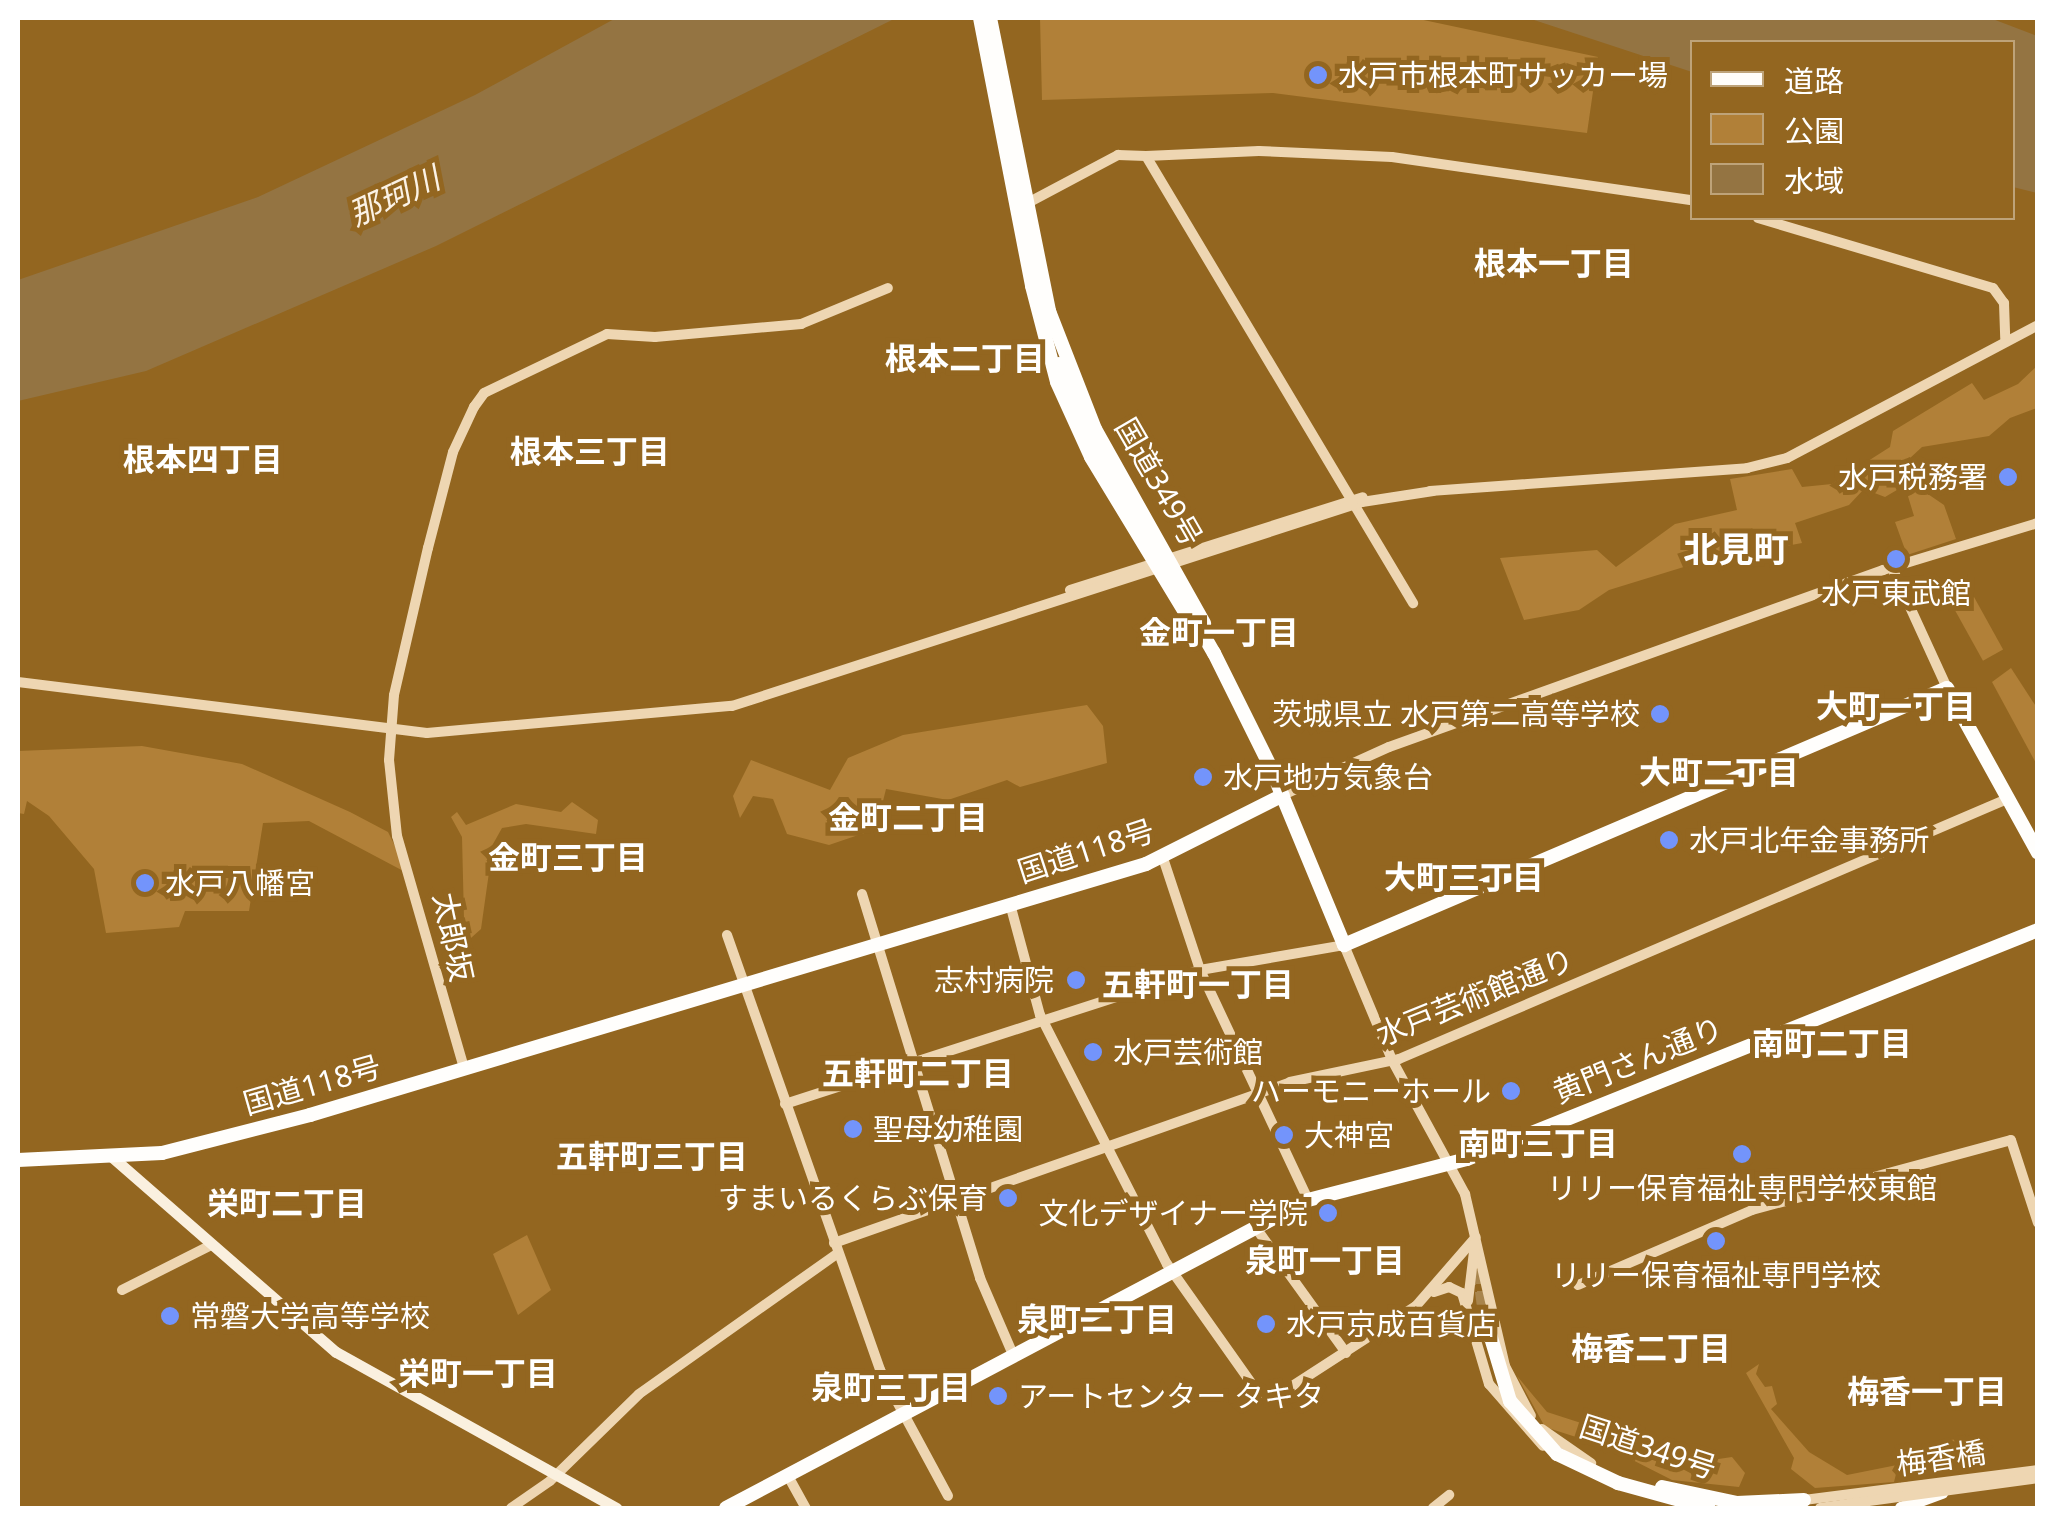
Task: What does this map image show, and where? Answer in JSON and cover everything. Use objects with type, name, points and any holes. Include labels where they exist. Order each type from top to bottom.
[{"type":"highway","name":"国道349号","points":[[980,18],[1011,152]]},
{"type":"highway","name":"国道349号","points":[[990,18],[1021,206],[1044,313],[1076,427],[1153,566],[1228,676]]},
{"type":"highway","name":"国道349号","points":[[1044,313],[1059,364],[1096,448],[1214,652],[1283,795]]},
{"type":"highway","name":"国道349号","points":[[1044,313],[1095,428],[1172,560],[1262,745]]},
{"type":"highway","points":[[1283,795],[1344,944],[1947,688],[2038,853]]},
{"type":"highway","name":"国道118号","points":[[18,1160],[185,1149],[1163,858],[1283,795]]},
{"type":"highway","name":"黄門さん通り","points":[[726,1508],[1016,1360],[1308,1200],[1448,1166],[2038,930]]},
{"type":"highway","name":"国道349号","points":[[1486,1320],[1497,1374],[1537,1434],[1572,1464],[1709,1508]]},
{"type":"highway","name":"国道349号","points":[[1537,1434],[1591,1463],[1720,1500],[1802,1505]]},
{"type":"main road","points":[[111,1156],[336,1352],[616,1508]]},
{"type":"main road","points":[[1901,1508],[2038,1474]]},
{"type":"street","points":[[1021,206],[1106,160],[1259,151],[1392,157],[1690,200]]},
{"type":"street","points":[[1146,156],[1413,603]]},
{"type":"street","points":[[1765,220],[1993,288],[2004,303],[2005,338]]},
{"type":"street","name":"太郎坂","points":[[464,1068],[395,816],[391,730],[445,479],[484,393],[607,334],[656,337],[801,324],[888,288]]},
{"type":"street","points":[[18,682],[391,730],[501,730],[732,706],[981,628],[1153,566],[1350,502],[1432,491],[1746,468],[1788,458],[2005,338],[2038,325]]},
{"type":"street","points":[[1283,795],[1348,762],[1892,570],[2038,523]]},
{"type":"street","points":[[1892,570],[1947,688]]},
{"type":"street","name":"水戸芸術館通り","points":[[511,1508],[556,1475],[639,1394],[836,1248],[956,1200],[1256,1093],[1392,1060],[2007,799]]},
{"type":"street","points":[[1163,858],[1200,970],[1308,1200]]},
{"type":"street","points":[[862,894],[874,944],[991,1310],[1016,1360]]},
{"type":"street","points":[[1010,904],[1043,1021],[1176,1274],[1261,1397],[1280,1394],[1429,1295],[1476,1237]]},
{"type":"street","points":[[727,935],[836,1248],[904,1418],[948,1496]]},
{"type":"street","points":[[785,1104],[1200,970],[1344,944],[1392,1060],[1465,1194],[1518,1396],[1542,1430],[1591,1463]]},
{"type":"street","points":[[1578,1285],[1752,1210],[2011,1140],[2038,1222]]},
{"type":"street","points":[[1256,1228],[1346,1353]]},
{"type":"street","points":[[1476,1237],[1467,1306],[1480,1364],[1496,1396],[1522,1428],[1572,1464]]},
{"type":"street","points":[[122,1290],[211,1245]]},
{"type":"street","points":[[1429,1295],[1454,1288],[1467,1306]]},
{"type":"street","name":"梅香橋","points":[[1853,1499],[2038,1474]]},
{"type":"street","points":[[788,1476],[806,1508]]},
{"type":"street","points":[[1432,1508],[1449,1495]]},
{"type":"street","points":[[1802,1505],[1853,1499]]},
{"type":"street","points":[[1820,1508],[1853,1499]]},
{"type":"green space","name":"水戸市根本町サッカー場","points":[[1040,18],[1414,18],[1598,57],[1587,133],[1273,93],[1042,100]]},
{"type":"green space","points":[[2037,366],[2037,408],[2010,418],[1989,436],[1922,447],[1909,459],[1902,487],[1885,497],[1864,489],[1849,505],[1795,523],[1802,543],[1700,562],[1609,590],[1579,610],[1524,620],[1500,558],[1597,550],[1616,567],[1675,524],[1737,510],[1730,479],[1792,469],[1802,487],[1832,484],[1890,447],[1893,431],[1972,383],[1984,400],[2018,384]]},
{"type":"green space","points":[[1919,488],[1944,505],[1956,539],[1907,555],[1895,522],[1914,516],[1907,493]]},
{"type":"green space","points":[[1974,597],[2003,649],[1983,661],[1954,608]]},
{"type":"green space","points":[[2011,668],[2037,708],[2037,765],[1992,682]]},
{"type":"green space","points":[[1087,705],[1103,726],[1107,763],[1020,787],[1007,780],[948,800],[886,789],[876,829],[829,845],[787,834],[773,799],[753,796],[740,818],[733,796],[751,760],[830,790],[848,758],[903,735]]},
{"type":"green space","points":[[142,746],[242,764],[350,812],[388,832],[409,874],[309,821],[263,823],[249,911],[185,911],[179,927],[106,933],[94,869],[49,816],[27,801],[24,814],[18,813],[18,751]]},
{"type":"green space","points":[[572,802],[598,820],[596,834],[526,824],[502,828],[493,844],[481,929],[453,954],[454,926],[464,919],[462,837],[451,817],[457,812],[466,825],[516,804],[561,812]]},
{"type":"green space","points":[[527,1235],[551,1290],[518,1315],[493,1254]]},
{"type":"green space","points":[[1759,1364],[1756,1374],[1765,1387],[1772,1386],[1777,1404],[1771,1409],[1809,1452],[1847,1475],[1897,1465],[1906,1450],[1911,1456],[1947,1440],[1968,1439],[1971,1468],[1935,1474],[1931,1455],[1897,1470],[1894,1482],[1815,1488],[1791,1469],[1794,1458],[1746,1373]]},
{"type":"green space","points":[[1517,1376],[1547,1412],[1612,1433],[1665,1467],[1694,1452],[1705,1461],[1732,1457],[1745,1473],[1739,1487],[1672,1480],[1607,1447],[1545,1427]]},
{"type":"water","name":"那珂川","points":[[616,18],[896,18],[436,246],[146,371],[18,401],[18,280],[258,197],[475,95]]},
{"type":"water","points":[[1528,18],[1990,18],[2037,36],[2037,193],[2015,188],[2015,40],[1690,40],[1690,71]]},
{"type":"tunnel","points":[[1479,1270],[1486,1321]]},
{"type":"place","name":"水戸市根本町サッカー場","points":[[1318,75]]},
{"type":"place","name":"水戸税務署","points":[[2008,477]]},
{"type":"place","name":"水戸東武館","points":[[1896,559]]},
{"type":"place","name":"茨城県立 水戸第二高等学校","points":[[1660,714]]},
{"type":"place","name":"水戸地方気象台","points":[[1203,777]]},
{"type":"place","name":"水戸北年金事務所","points":[[1669,840]]},
{"type":"place","name":"水戸八幡宮","points":[[145,883]]},
{"type":"place","name":"志村病院","points":[[1076,980]]},
{"type":"place","name":"水戸芸術館","points":[[1093,1052]]},
{"type":"place","name":"ハーモニーホール","points":[[1511,1091]]},
{"type":"place","name":"聖母幼稚園","points":[[853,1129]]},
{"type":"place","name":"大神宮","points":[[1284,1135]]},
{"type":"place","name":"リリー保育福祉専門学校東館","points":[[1742,1154]]},
{"type":"place","name":"すまいるくらぶ保育","points":[[1008,1198]]},
{"type":"place","name":"文化デザイナー学院","points":[[1328,1213]]},
{"type":"place","name":"リリー保育福祉専門学校","points":[[1716,1241]]},
{"type":"place","name":"常磐大学高等学校","points":[[170,1316]]},
{"type":"place","name":"水戸京成百貨店","points":[[1266,1324]]},
{"type":"place","name":"アートセンター タキタ","points":[[998,1396]]},
{"type":"district","name":"根本一丁目","points":[[1554,263]]},
{"type":"district","name":"根本二丁目","points":[[965,358]]},
{"type":"district","name":"根本三丁目","points":[[590,451]]},
{"type":"district","name":"根本四丁目","points":[[203,459]]},
{"type":"district","name":"北見町","points":[[1736,549]]},
{"type":"district","name":"金町一丁目","points":[[1219,632]]},
{"type":"district","name":"大町一丁目","points":[[1896,706]]},
{"type":"district","name":"大町二丁目","points":[[1719,772]]},
{"type":"district","name":"金町二丁目","points":[[908,817]]},
{"type":"district","name":"金町三丁目","points":[[568,857]]},
{"type":"district","name":"大町三丁目","points":[[1464,877]]},
{"type":"district","name":"五軒町一丁目","points":[[1198,984]]},
{"type":"district","name":"南町二丁目","points":[[1832,1043]]},
{"type":"district","name":"五軒町二丁目","points":[[918,1073]]},
{"type":"district","name":"南町三丁目","points":[[1538,1143]]},
{"type":"district","name":"五軒町三丁目","points":[[652,1156]]},
{"type":"district","name":"栄町二丁目","points":[[287,1203]]},
{"type":"district","name":"泉町一丁目","points":[[1325,1260]]},
{"type":"district","name":"泉町二丁目","points":[[1097,1319]]},
{"type":"district","name":"梅香二丁目","points":[[1651,1348]]},
{"type":"district","name":"栄町一丁目","points":[[478,1373]]},
{"type":"district","name":"泉町三丁目","points":[[891,1387]]},
{"type":"district","name":"梅香一丁目","points":[[1927,1391]]}]
